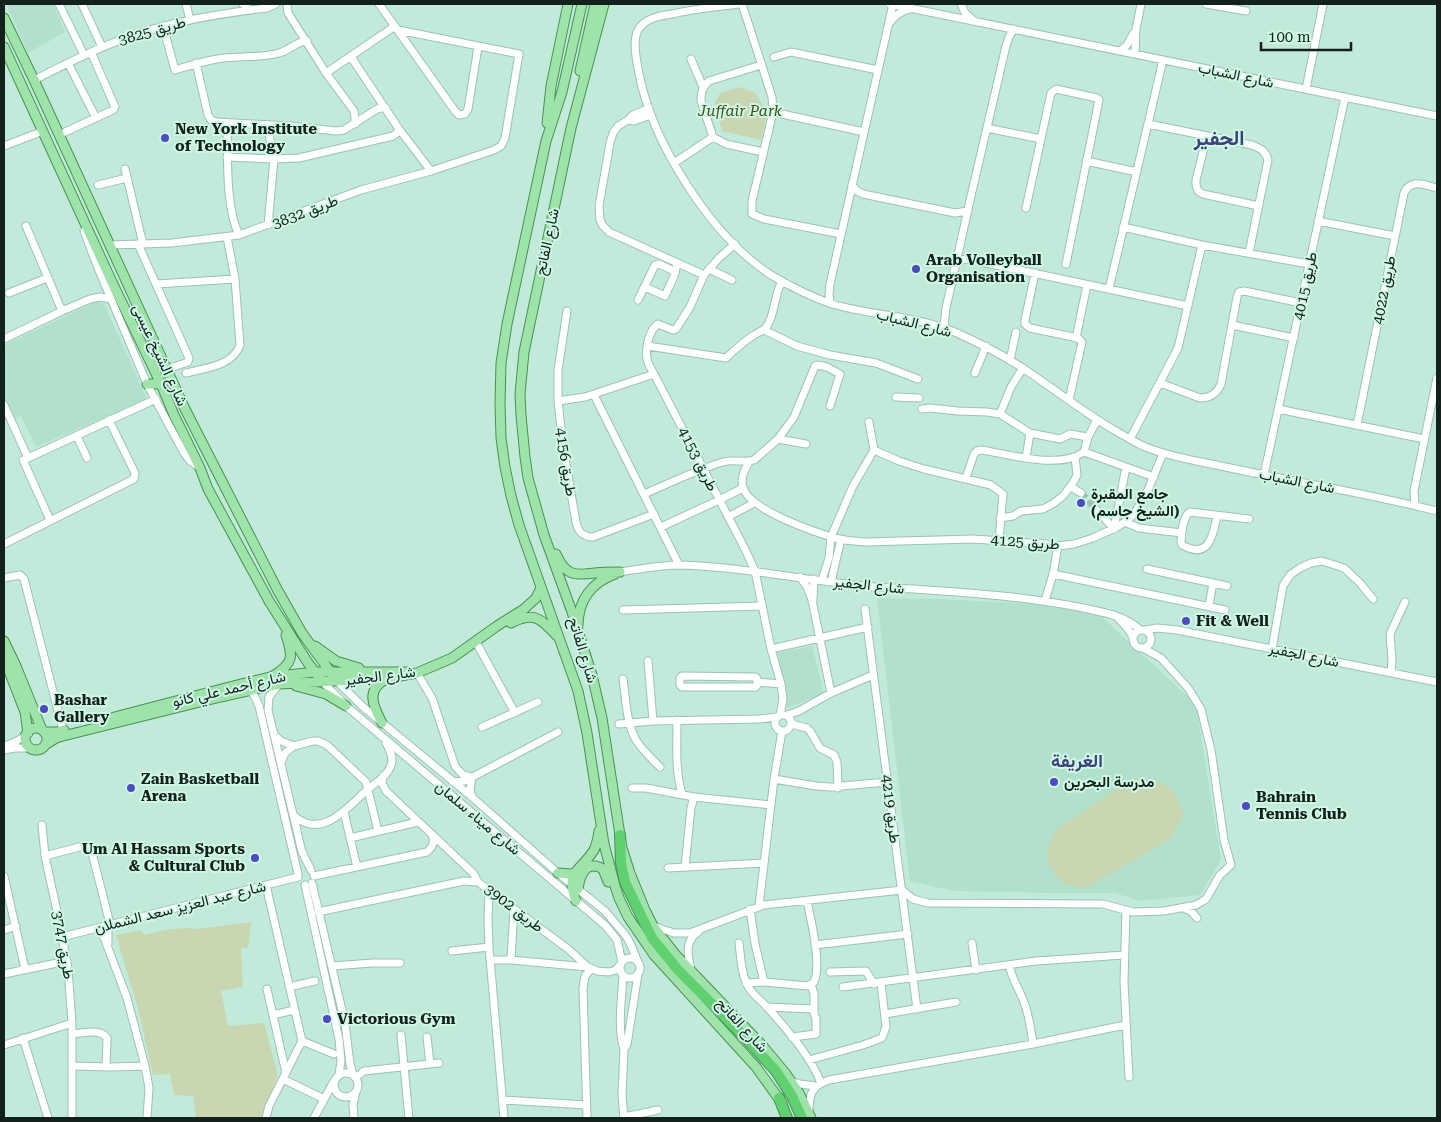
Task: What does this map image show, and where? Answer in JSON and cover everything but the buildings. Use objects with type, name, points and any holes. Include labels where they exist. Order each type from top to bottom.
[{"type":"highway","points":[[620,835],[620,854],[625,882],[652,938],[678,970],[768,1061],[807,1116]]},
{"type":"highway","points":[[778,1098],[787,1118]]},
{"type":"main road","name":"شارع الفاتح","points":[[546,141],[551,86],[568,4]]},
{"type":"main road","name":"شارع الفاتح","points":[[582,4],[562,92],[546,141],[507,324],[501,363],[500,403],[502,445],[508,482],[517,518],[584,713],[606,855],[619,898],[628,917],[654,955],[747,1057],[767,1081],[791,1118]]},
{"type":"main road","name":"شارع الفاتح","points":[[571,128],[580,72],[596,4]]},
{"type":"main road","name":"شارع الفاتح","points":[[604,4],[571,128],[527,332],[522,373],[520,415],[524,457],[544,535],[592,675],[602,718],[620,835],[630,873],[653,926],[675,954],[755,1038],[792,1082],[807,1116]]},
{"type":"main road","name":"شارع الشيخ عيسى","points":[[4,18],[185,409],[268,572],[302,633],[337,682]]},
{"type":"main road","name":"شارع الشيخ عيسى","points":[[4,47],[200,468],[208,490],[282,622],[322,682]]},
{"type":"main road","points":[[147,384],[161,384]]},
{"type":"main road","points":[[544,535],[550,542],[562,566],[572,573],[583,575],[620,572]]},
{"type":"main road","points":[[578,633],[579,614],[585,596],[599,581],[620,572]]},
{"type":"main road","name":"شارع الجفير","points":[[337,682],[389,678],[417,673],[452,658],[528,606],[536,598],[541,588]]},
{"type":"main road","name":"شارع الجفير","points":[[476,642],[524,616],[542,621],[560,640]]},
{"type":"main road","points":[[270,677],[283,670],[289,662],[289,645],[282,622]]},
{"type":"main road","points":[[302,633],[322,652],[336,661],[374,671]]},
{"type":"main road","points":[[4,641],[47,740],[40,749],[31,748],[26,743],[25,712],[4,658]]},
{"type":"main road","name":"شارع أحمد علي كانو","points":[[45,745],[56,738],[270,677],[315,672],[401,671],[417,673]]},
{"type":"main road","points":[[382,723],[374,708],[372,697],[376,687],[389,678]]},
{"type":"main road","name":"شارع أحمد علي كانو","points":[[43,731],[51,733],[207,696],[283,684],[337,682]]},
{"type":"main road","points":[[283,684],[326,694],[346,706]]},
{"type":"main road","points":[[27,734],[33,729],[43,731]]},
{"type":"main road","points":[[576,901],[572,892],[576,872],[594,850],[598,840],[600,823]]},
{"type":"main road","points":[[574,887],[580,876],[589,867],[594,866],[603,869],[612,892],[619,898]]},
{"type":"main road","points":[[558,873],[570,874],[576,872]]},
{"type":"street","points":[[59,4],[84,55]]},
{"type":"street","points":[[82,4],[102,47]]},
{"type":"street","points":[[186,4],[190,20]]},
{"type":"street","points":[[243,4],[250,10]]},
{"type":"street","name":"طريق 3825","points":[[34,80],[102,47],[163,26],[267,8],[276,4]]},
{"type":"street","points":[[287,4],[288,13],[326,73],[354,111],[355,124]]},
{"type":"street","points":[[326,73],[396,28],[478,46],[468,110],[465,114],[457,114],[455,111],[396,28],[379,4]]},
{"type":"street","name":"شارع الشباب","points":[[694,9],[709,4]]},
{"type":"street","points":[[740,4],[772,98],[773,112],[752,201],[752,214],[764,219],[841,234]]},
{"type":"street","name":"شارع الشباب","points":[[740,4],[694,9],[655,17],[648,20],[638,29],[635,43],[640,76],[650,111],[674,163],[698,202],[735,244],[762,269],[782,281],[830,303],[931,324],[986,346],[1023,368],[1097,420],[1139,444],[1163,453],[1437,511]]},
{"type":"street","points":[[830,303],[830,284],[891,4]]},
{"type":"street","name":"شارع الشباب","points":[[891,4],[1437,116]]},
{"type":"street","points":[[946,15],[955,10],[960,4],[965,13],[975,21]]},
{"type":"street","points":[[1135,54],[1136,29],[1141,4]]},
{"type":"street","points":[[1206,4],[1246,12]]},
{"type":"street","points":[[1306,89],[1322,4]]},
{"type":"street","points":[[887,29],[894,17],[912,8]]},
{"type":"street","points":[[163,26],[175,70],[196,63],[222,58],[278,53],[299,42],[307,41]]},
{"type":"street","points":[[1000,26],[1006,46]]},
{"type":"street","points":[[944,328],[946,308],[1006,46],[1014,29]]},
{"type":"street","points":[[1120,51],[1127,45],[1136,29]]},
{"type":"street","name":"طريق 3832","points":[[110,245],[172,244],[239,235],[268,226],[361,190],[431,172],[494,150],[501,146],[505,138],[519,54],[478,46]]},
{"type":"street","points":[[65,132],[96,118],[114,108],[115,105],[91,52]]},
{"type":"street","points":[[774,57],[791,52],[878,70]]},
{"type":"street","points":[[351,57],[399,129],[431,172]]},
{"type":"street","points":[[691,59],[703,87]]},
{"type":"street","points":[[1109,289],[1163,60]]},
{"type":"street","points":[[68,63],[96,118]]},
{"type":"street","points":[[196,63],[208,115],[214,121],[336,131],[344,130],[377,109],[386,108]]},
{"type":"street","points":[[761,64],[709,81],[703,87],[701,101],[713,137],[726,144],[763,152]]},
{"type":"street","points":[[1026,208],[1051,93],[1053,90],[1056,90],[1097,98],[1099,100],[1066,264]]},
{"type":"street","name":"طريق 4015","points":[[1264,475],[1345,97]]},
{"type":"street","points":[[650,111],[633,115],[618,126],[613,133],[599,206],[600,220],[609,232],[678,263],[732,280]]},
{"type":"street","points":[[773,112],[864,132]]},
{"type":"street","points":[[227,123],[227,157],[231,211],[239,235]]},
{"type":"street","points":[[1148,124],[1252,145],[1266,153],[1268,160],[1249,253]]},
{"type":"street","points":[[267,126],[274,160],[268,226]]},
{"type":"street","points":[[987,128],[1041,139]]},
{"type":"street","points":[[227,157],[274,160],[299,158],[395,135],[399,129]]},
{"type":"street","points":[[4,146],[38,133]]},
{"type":"street","points":[[1207,136],[1196,180],[1198,191],[1203,194],[1259,206]]},
{"type":"street","points":[[674,163],[713,137]]},
{"type":"street","points":[[1086,161],[1136,172]]},
{"type":"street","points":[[125,169],[141,244],[156,284],[190,358],[188,362],[167,369]]},
{"type":"street","points":[[98,185],[127,178]]},
{"type":"street","name":"طريق 4022","points":[[1357,425],[1404,192],[1411,184],[1437,188]]},
{"type":"street","points":[[852,185],[863,194],[955,214],[968,211]]},
{"type":"street","points":[[83,218],[83,228],[147,384],[184,453],[190,461],[200,468]]},
{"type":"street","points":[[1318,221],[1394,236]]},
{"type":"street","points":[[26,226],[62,311]]},
{"type":"street","points":[[1123,227],[1202,245],[1309,264]]},
{"type":"street","points":[[186,373],[226,362],[233,357],[238,349],[240,340],[235,279],[227,237]]},
{"type":"street","points":[[735,244],[706,272],[690,308],[676,329],[673,330],[658,324],[651,332],[648,346],[726,358],[748,339],[764,330],[770,322],[776,293],[782,281]]},
{"type":"street","points":[[1130,439],[1178,348],[1202,245]]},
{"type":"street","points":[[956,263],[967,259],[1188,306]]},
{"type":"street","points":[[645,287],[665,296],[678,263]]},
{"type":"street","points":[[638,300],[656,264],[674,271]]},
{"type":"street","points":[[1035,273],[1025,324],[1030,328],[1080,339],[1083,345],[1069,400]]},
{"type":"street","points":[[9,293],[48,278]]},
{"type":"street","points":[[90,299],[98,292],[103,279]]},
{"type":"street","points":[[156,284],[235,279]]},
{"type":"street","points":[[816,297],[824,292],[830,284]]},
{"type":"street","points":[[1076,338],[1087,285]]},
{"type":"street","points":[[1160,383],[1200,398],[1211,397],[1216,393],[1221,384],[1237,297],[1242,291],[1301,303]]},
{"type":"street","points":[[4,339],[90,299],[100,297],[111,299]]},
{"type":"street","points":[[931,324],[940,317],[946,308]]},
{"type":"street","name":"طريق 4156","points":[[566,311],[558,370],[558,401],[563,446],[579,532],[588,537],[593,537],[654,514]]},
{"type":"street","points":[[1232,325],[1294,338]]},
{"type":"street","points":[[764,330],[797,346],[830,355],[876,363],[918,379]]},
{"type":"street","points":[[1010,360],[1016,332]]},
{"type":"street","name":"طريق 4153","points":[[648,346],[647,357],[654,374],[755,571],[783,699],[785,719],[775,721],[775,726]]},
{"type":"street","points":[[974,373],[986,346]]},
{"type":"street","points":[[644,494],[703,469],[729,461],[749,462],[754,460],[778,439],[798,412],[803,395],[817,365],[840,374],[830,406]]},
{"type":"street","points":[[1000,414],[1011,386],[1023,368]]},
{"type":"street","points":[[558,401],[594,395],[654,374]]},
{"type":"street","points":[[1415,505],[1414,490],[1437,378]]},
{"type":"street","points":[[594,395],[662,527],[679,565]]},
{"type":"street","points":[[896,397],[919,398]]},
{"type":"street","points":[[50,520],[23,460],[156,399]]},
{"type":"street","points":[[4,405],[28,458]]},
{"type":"street","points":[[922,409],[930,408],[1000,414],[1030,433],[1060,439],[1070,434],[1088,437]]},
{"type":"street","points":[[1278,409],[1424,439]]},
{"type":"street","points":[[4,544],[134,479],[135,473],[110,420]]},
{"type":"street","points":[[966,478],[974,454],[981,450],[1050,461],[1075,457],[1084,452],[1088,437],[1097,420]]},
{"type":"street","points":[[831,582],[831,536],[853,486],[874,450],[869,422]]},
{"type":"street","points":[[1026,458],[1030,433]]},
{"type":"street","points":[[77,436],[87,458]]},
{"type":"street","points":[[778,439],[806,444]]},
{"type":"street","points":[[874,450],[924,470],[992,485],[1003,494],[998,540]]},
{"type":"street","points":[[1084,452],[1154,477]]},
{"type":"street","name":"طريق 4125","points":[[754,503],[790,522],[841,539],[866,542],[960,539],[998,540],[1058,546],[1074,544],[1093,538],[1114,529],[1130,518],[1142,503],[1163,453]]},
{"type":"street","points":[[1000,518],[1014,516],[1021,510],[1043,509],[1054,504],[1071,487],[1077,475],[1075,457]]},
{"type":"street","points":[[728,517],[754,503],[747,496],[743,488],[741,477],[749,462]]},
{"type":"street","points":[[1114,529],[1126,466]]},
{"type":"street","points":[[1071,487],[1081,493]]},
{"type":"street","points":[[662,527],[743,488]]},
{"type":"street","points":[[1405,503],[1414,490]]},
{"type":"street","points":[[1094,508],[1114,529]]},
{"type":"street","points":[[1217,516],[1212,538],[1205,547],[1197,550],[1183,546],[1181,541],[1182,533],[1188,513],[1217,516],[1249,520]]},
{"type":"street","points":[[1125,522],[1143,529],[1182,533]]},
{"type":"street","points":[[814,608],[818,580],[832,559],[841,539]]},
{"type":"street","points":[[1045,601],[1053,574],[1058,546]]},
{"type":"street","points":[[1272,649],[1284,586],[1290,575],[1300,568],[1322,561],[1344,568],[1373,599]]},
{"type":"street","name":"شارع الجفير","points":[[620,572],[679,565],[755,571],[866,586],[1045,601],[1117,617],[1130,621],[1143,630],[1157,628],[1195,633],[1437,682]]},
{"type":"street","points":[[1147,569],[1227,586]]},
{"type":"street","points":[[1053,574],[1225,610]]},
{"type":"street","points":[[4,578],[20,575],[24,579],[63,730]]},
{"type":"street","points":[[800,577],[809,593],[814,608],[831,694]]},
{"type":"street","points":[[1209,606],[1214,583]]},
{"type":"street","points":[[1391,673],[1390,634],[1405,602]]},
{"type":"street","points":[[623,610],[762,606]]},
{"type":"street","name":"طريق 4219","points":[[865,609],[917,1009]]},
{"type":"street","points":[[1117,617],[1128,628],[1135,645],[1161,658]]},
{"type":"street","points":[[771,649],[868,627]]},
{"type":"street","points":[[1143,648],[1148,646],[1151,640],[1170,629]]},
{"type":"street","points":[[653,926],[679,934],[700,930],[759,906],[902,890],[913,899],[928,903],[1103,904],[1144,912],[1164,912],[1196,905],[1206,899],[1220,875],[1231,865],[1224,840],[1204,716],[1193,695],[1161,658],[1151,640],[1150,634],[1143,630],[1135,632],[1133,637]]},
{"type":"street","points":[[476,642],[514,713]]},
{"type":"street","points":[[648,661],[653,721]]},
{"type":"street","points":[[417,673],[432,698],[455,766],[463,775],[472,777]]},
{"type":"street","points":[[785,719],[831,694],[873,675]]},
{"type":"street","points":[[682,676],[756,677],[757,682],[756,687],[683,687],[680,685],[680,678],[682,676]]},
{"type":"street","points":[[623,679],[630,723],[637,741],[660,767]]},
{"type":"street","name":"شارع ميناء سلمان","points":[[322,682],[346,706],[613,934],[619,946],[621,963]]},
{"type":"street","name":"شارع ميناء سلمان","points":[[337,682],[382,723],[472,797],[574,887],[605,911],[614,920],[631,945],[638,962]]},
{"type":"street","points":[[757,682],[781,684]]},
{"type":"street","points":[[283,684],[270,694],[267,706],[332,966],[345,1023],[350,1064],[358,1083],[353,1115]]},
{"type":"street","points":[[250,690],[259,706],[299,882],[310,878]]},
{"type":"street","points":[[482,727],[538,702]]},
{"type":"street","points":[[759,719],[766,720],[782,730],[789,728],[785,719]]},
{"type":"street","points":[[620,724],[677,720],[785,719],[807,728],[820,748],[834,755],[837,762],[838,788]]},
{"type":"street","points":[[677,720],[677,771],[682,794]]},
{"type":"street","points":[[759,906],[774,779],[782,730]]},
{"type":"street","points":[[453,782],[462,782],[558,732]]},
{"type":"street","points":[[4,748],[27,734]]},
{"type":"street","points":[[294,815],[302,822],[315,824],[331,821],[344,812],[383,776],[390,768],[392,759],[390,749],[380,735]]},
{"type":"street","points":[[274,736],[294,746]]},
{"type":"street","points":[[281,764],[286,753],[294,746],[313,741],[326,745],[366,782],[378,831]]},
{"type":"street","points":[[4,748],[31,748]]},
{"type":"street","name":"طريق 3902","points":[[383,776],[383,787],[473,873],[478,882],[568,949],[589,968]]},
{"type":"street","points":[[472,777],[470,787],[472,797]]},
{"type":"street","points":[[774,779],[838,788],[888,782]]},
{"type":"street","points":[[632,788],[646,788],[694,797],[771,805]]},
{"type":"street","points":[[685,867],[691,808],[694,797]]},
{"type":"street","points":[[344,812],[357,867]]},
{"type":"street","points":[[350,838],[418,822]]},
{"type":"street","name":"طريق 3747","points":[[42,825],[46,856],[67,961],[72,1023],[72,1118]]},
{"type":"street","name":"شارع عبد العزيز سعد الشملان","points":[[62,936],[266,885],[298,875],[304,869],[310,878],[427,852],[433,843],[432,834]]},
{"type":"street","points":[[46,856],[82,846],[91,849],[110,924],[108,950]]},
{"type":"street","points":[[668,868],[764,863]]},
{"type":"street","points":[[4,876],[25,969]]},
{"type":"street","points":[[310,878],[341,1061],[334,1088],[353,1115]]},
{"type":"street","points":[[318,912],[464,881],[478,882]]},
{"type":"street","points":[[266,885],[302,1041],[269,1106],[266,1118]]},
{"type":"street","points":[[489,890],[489,947],[504,1118]]},
{"type":"street","points":[[746,983],[764,982],[804,986],[811,984],[816,979],[815,945],[807,901]]},
{"type":"street","points":[[1180,908],[1191,911],[1197,918]]},
{"type":"street","points":[[511,960],[514,909]]},
{"type":"street","points":[[750,909],[755,944],[764,982]]},
{"type":"street","points":[[1126,910],[1124,955],[1125,1024],[1129,1077]]},
{"type":"street","points":[[4,930],[16,926]]},
{"type":"street","points":[[100,927],[127,998],[145,1066],[149,1088],[148,1118]]},
{"type":"street","points":[[691,970],[688,946],[694,935],[700,930]]},
{"type":"street","points":[[815,945],[908,934]]},
{"type":"street","points":[[738,943],[746,983],[792,1037],[814,1067],[818,1084],[811,1095],[807,1116]]},
{"type":"street","points":[[972,943],[976,970]]},
{"type":"street","points":[[452,951],[489,947]]},
{"type":"street","points":[[843,987],[1066,958],[1124,955]]},
{"type":"street","points":[[490,960],[511,960],[589,968],[609,972],[616,970],[621,963],[630,958],[638,962],[640,968],[627,1045],[624,1049]]},
{"type":"street","points":[[4,974],[67,961]]},
{"type":"street","points":[[332,966],[400,963]]},
{"type":"street","points":[[621,963],[620,970],[623,976],[621,1020],[624,1049],[622,1090],[624,1118],[658,1110]]},
{"type":"street","points":[[1009,965],[1028,1014],[1033,1044]]},
{"type":"street","points":[[587,1118],[583,988],[585,976],[589,968]]},
{"type":"street","points":[[809,1060],[878,1040],[882,1038],[886,1031],[877,983],[866,971],[830,972]]},
{"type":"street","points":[[623,976],[629,978],[636,977],[638,974]]},
{"type":"street","points":[[289,987],[315,981]]},
{"type":"street","points":[[792,1037],[816,1034],[816,1018],[813,1009],[814,994],[811,984]]},
{"type":"street","points":[[268,989],[284,1076],[323,1101]]},
{"type":"street","points":[[884,1014],[956,1002]]},
{"type":"street","points":[[767,1007],[813,1009]]},
{"type":"street","points":[[273,1015],[294,1010]]},
{"type":"street","points":[[621,1020],[630,1022]]},
{"type":"street","points":[[4,1045],[72,1023]]},
{"type":"street","points":[[792,1082],[818,1084],[850,1076],[1033,1044],[1125,1024]]},
{"type":"street","points":[[72,1034],[99,1032],[104,1034],[107,1038],[106,1067]]},
{"type":"street","points":[[401,1034],[409,1118]]},
{"type":"street","points":[[23,1038],[48,1118]]},
{"type":"street","points":[[427,1038],[430,1064]]},
{"type":"street","points":[[302,1041],[334,1054]]},
{"type":"street","points":[[354,1076],[364,1071],[440,1063]]},
{"type":"street","points":[[72,1066],[145,1066]]},
{"type":"street","points":[[314,1118],[337,1077],[348,1073],[354,1076]]},
{"type":"street","points":[[323,1101],[330,1096],[350,1096],[356,1091]]},
{"type":"street","points":[[502,1100],[586,1105]]},
{"type":"shaded area","points":[[6,4],[53,4],[65,32],[28,53]]},
{"type":"shaded area","points":[[98,301],[104,304],[147,399],[36,447],[21,416],[13,419],[4,400],[4,345]]},
{"type":"shaded area","name":"مدرسة البحرين","points":[[877,598],[1035,604],[1100,615],[1196,704],[1221,860],[1200,895],[1140,901],[1115,893],[954,891],[910,881]]},
{"type":"shaded area","points":[[812,646],[824,693],[787,708],[778,653]]},
{"type":"green space","name":"Juffair Park","points":[[741,87],[756,93],[767,114],[761,140],[722,131],[715,103],[720,93]]},
{"type":"green space","points":[[1134,777],[1160,782],[1174,791],[1184,815],[1170,839],[1085,889],[1062,883],[1049,866],[1047,846],[1058,828]]},
{"type":"green space","points":[[251,922],[248,948],[241,948],[243,987],[221,991],[228,1026],[264,1023],[278,1075],[262,1118],[196,1118],[193,1096],[174,1095],[170,1074],[153,1075],[137,1005],[116,935],[141,930],[145,935],[165,930],[198,929]]},
{"type":"tunnel","points":[[1081,493],[1095,508]]},
{"type":"place","name":"New York Institute of Technology","points":[[165,138]]},
{"type":"place","name":"Arab Volleyball Organisation","points":[[916,269]]},
{"type":"place","name":"جامع المقبرة (الشيخ جاسم)","points":[[1081,503]]},
{"type":"place","name":"Fit & Well","points":[[1186,621]]},
{"type":"place","name":"Bashar Gallery","points":[[44,709]]},
{"type":"place","name":"مدرسة البحرين","points":[[1054,782]]},
{"type":"place","name":"Zain Basketball Arena","points":[[131,788]]},
{"type":"place","name":"Bahrain Tennis Club","points":[[1246,806]]},
{"type":"place","name":"Um Al Hassam Sports & Cultural Club","points":[[255,858]]},
{"type":"place","name":"Victorious Gym","points":[[327,1019]]},
{"type":"district","name":"الجفير","points":[[1219,138]]},
{"type":"district","name":"الغريفة","points":[[1077,760]]}]
